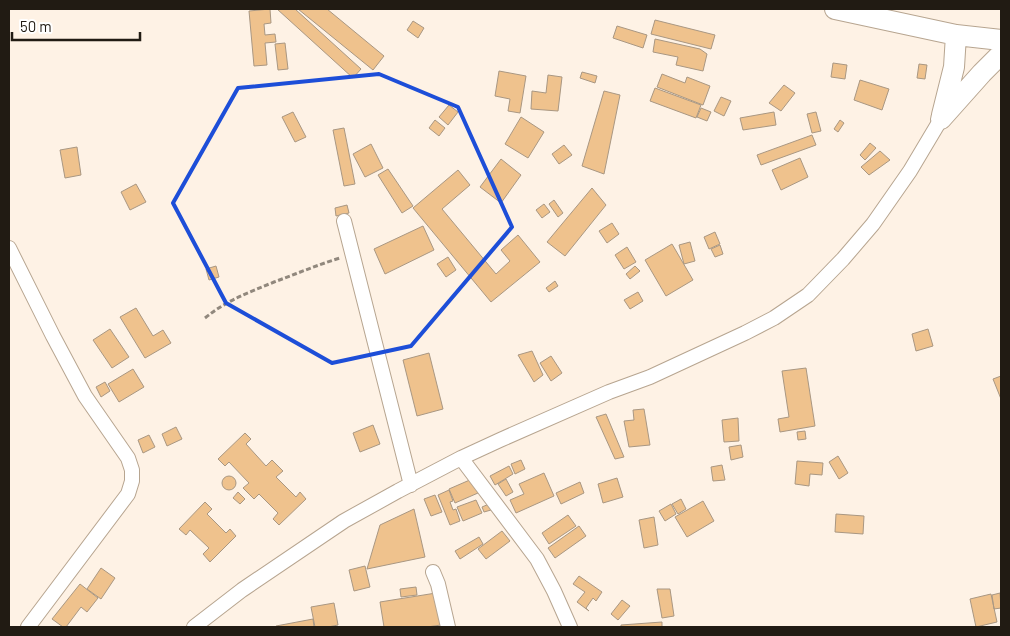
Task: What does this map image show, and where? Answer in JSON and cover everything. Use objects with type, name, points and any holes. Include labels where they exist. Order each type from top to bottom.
[{"type":"street","points":[[835,9],[956,35],[1001,40]]},
{"type":"street","points":[[941,120],[954,67],[956,35]]},
{"type":"street","points":[[194,627],[242,590],[344,521],[410,485],[500,440],[609,392],[650,377],[745,333],[774,318],[808,294],[843,259],[873,224],[910,171],[941,120],[1001,54]]},
{"type":"street","points":[[344,221],[410,485]]},
{"type":"street","points":[[9,248],[85,396],[128,458],[132,470],[132,481],[128,494],[28,627]]},
{"type":"street","points":[[461,458],[537,559],[570,627]]},
{"type":"street","points":[[433,572],[438,584],[448,627]]},
{"type":"path","points":[[205,318],[237,297],[317,265],[353,255]]},
{"type":"highlighted area","points":[[379,74],[458,107],[512,227],[411,346],[332,363],[226,303],[173,203],[238,88]]},
{"type":"building","points":[[270,9],[271,23],[264,24],[265,35],[275,34],[276,42],[265,43],[267,65],[254,66],[249,11]]},
{"type":"building","points":[[277,9],[295,9],[361,69],[353,78]]},
{"type":"building","points":[[298,9],[327,9],[384,56],[373,70]]},
{"type":"building","points":[[655,20],[715,35],[711,49],[651,34]]},
{"type":"building","points":[[413,21],[424,28],[418,38],[407,30]]},
{"type":"building","points":[[617,26],[647,35],[643,48],[613,38]]},
{"type":"building","points":[[655,39],[700,49],[707,54],[703,71],[676,65],[678,57],[653,52]]},
{"type":"building","points":[[285,43],[288,69],[278,70],[275,44]]},
{"type":"building","points":[[833,63],[847,65],[845,79],[831,77]]},
{"type":"building","points":[[919,64],[927,65],[925,79],[917,78]]},
{"type":"building","points":[[499,71],[526,76],[520,113],[508,111],[510,99],[495,96]]},
{"type":"building","points":[[582,72],[597,76],[595,83],[580,78]]},
{"type":"building","points":[[662,74],[685,83],[687,77],[710,86],[703,105],[657,87]]},
{"type":"building","points":[[548,75],[562,77],[558,111],[531,109],[532,91],[546,93]]},
{"type":"building","points":[[860,80],[889,89],[882,110],[854,100]]},
{"type":"building","points":[[784,85],[795,93],[781,111],[769,103]]},
{"type":"building","points":[[655,88],[701,105],[696,118],[650,101]]},
{"type":"building","points":[[604,91],[620,95],[604,174],[582,166]]},
{"type":"building","points":[[721,97],[731,101],[724,116],[714,111]]},
{"type":"building","points":[[449,105],[458,112],[448,125],[439,117]]},
{"type":"building","points":[[701,108],[711,112],[707,121],[697,117]]},
{"type":"building","points":[[293,112],[306,137],[295,142],[282,117]]},
{"type":"building","points":[[774,112],[776,125],[743,130],[740,118]]},
{"type":"building","points":[[816,112],[821,131],[812,133],[807,114]]},
{"type":"building","points":[[521,117],[544,132],[528,158],[505,144]]},
{"type":"building","points":[[435,120],[445,128],[439,136],[429,128]]},
{"type":"building","points":[[840,120],[844,123],[838,132],[834,129]]},
{"type":"building","points":[[344,128],[355,184],[344,186],[333,130]]},
{"type":"building","points":[[812,135],[816,145],[761,165],[757,155]]},
{"type":"building","points":[[870,143],[876,148],[865,160],[860,155]]},
{"type":"building","points":[[371,144],[383,168],[365,177],[353,154]]},
{"type":"building","points":[[564,145],[572,155],[559,164],[552,154]]},
{"type":"building","points":[[77,147],[81,175],[65,178],[60,150]]},
{"type":"building","points":[[880,151],[890,160],[869,175],[861,167]]},
{"type":"building","points":[[800,158],[808,177],[781,190],[772,170]]},
{"type":"building","points":[[501,159],[521,175],[501,203],[480,187]]},
{"type":"building","points":[[388,169],[413,206],[402,213],[378,175]]},
{"type":"building","points":[[458,170],[470,185],[442,209],[496,274],[510,261],[501,250],[518,235],[540,262],[491,302],[413,208]]},
{"type":"building","points":[[136,184],[146,202],[130,210],[121,192]]},
{"type":"building","points":[[592,188],[606,205],[565,256],[547,242]]},
{"type":"building","points":[[554,200],[563,213],[558,217],[549,204]]},
{"type":"building","points":[[544,204],[550,212],[542,218],[536,210]]},
{"type":"building","points":[[347,205],[349,213],[336,216],[335,208]]},
{"type":"building","points":[[612,223],[619,234],[607,243],[599,231]]},
{"type":"building","points":[[423,226],[434,250],[385,274],[374,249]]},
{"type":"building","points":[[715,232],[720,244],[709,249],[704,237]]},
{"type":"building","points":[[690,242],[695,261],[684,264],[679,245]]},
{"type":"building","points":[[672,244],[693,280],[666,296],[645,260]]},
{"type":"building","points":[[720,245],[723,254],[715,257],[711,249]]},
{"type":"building","points":[[627,247],[636,262],[624,269],[615,255]]},
{"type":"building","points":[[448,257],[456,270],[446,277],[437,264]]},
{"type":"building","points":[[216,266],[219,277],[209,280],[206,269]]},
{"type":"building","points":[[635,266],[640,271],[630,279],[626,274]]},
{"type":"building","points":[[555,281],[558,286],[549,292],[546,288]]},
{"type":"building","points":[[638,292],[643,301],[630,309],[624,300]]},
{"type":"building","points":[[136,308],[153,336],[163,330],[171,343],[145,358],[120,317]]},
{"type":"building","points":[[110,329],[129,357],[112,368],[93,340]]},
{"type":"building","points":[[928,329],[933,346],[916,351],[912,334]]},
{"type":"building","points":[[532,351],[543,375],[534,382],[518,355]]},
{"type":"building","points":[[429,353],[443,409],[417,416],[403,360]]},
{"type":"building","points":[[551,356],[562,373],[551,381],[540,363]]},
{"type":"building","points":[[806,368],[815,426],[780,432],[778,419],[789,417],[782,371]]},
{"type":"building","points":[[133,369],[144,387],[119,402],[108,384]]},
{"type":"building","points":[[1001,376],[1001,399],[993,379]]},
{"type":"building","points":[[105,382],[110,391],[101,397],[96,387]]},
{"type":"building","points":[[644,409],[650,445],[629,447],[624,421],[634,420],[633,410]]},
{"type":"building","points":[[606,414],[624,457],[615,459],[596,417]]},
{"type":"building","points":[[738,418],[739,441],[724,442],[722,420]]},
{"type":"building","points":[[373,425],[380,444],[360,452],[353,433]]},
{"type":"building","points":[[176,427],[182,439],[167,446],[162,434]]},
{"type":"building","points":[[805,431],[806,439],[798,440],[797,432]]},
{"type":"building","points":[[245,433],[251,439],[246,444],[266,466],[272,460],[283,471],[276,477],[296,497],[300,492],[306,499],[279,525],[273,519],[278,513],[259,494],[254,499],[243,488],[249,483],[229,462],[225,466],[218,459]]},
{"type":"building","points":[[149,435],[155,447],[143,453],[138,440]]},
{"type":"building","points":[[741,445],[743,457],[731,460],[729,447]]},
{"type":"building","points":[[838,456],[848,473],[839,479],[829,462]]},
{"type":"building","points":[[521,460],[525,469],[515,474],[511,464]]},
{"type":"building","points":[[797,461],[823,463],[822,475],[810,474],[809,486],[795,484]]},
{"type":"building","points":[[722,465],[725,480],[713,481],[711,467]]},
{"type":"building","points":[[509,466],[513,474],[495,485],[490,476]]},
{"type":"building","points":[[544,473],[554,496],[516,513],[510,500],[524,494],[519,484]]},
{"type":"building","points":[[229,476],[234,478],[236,483],[234,488],[229,490],[224,488],[222,483],[224,478]]},
{"type":"building","points":[[617,478],[623,497],[603,503],[598,484]]},
{"type":"building","points":[[472,479],[478,493],[455,503],[449,489]]},
{"type":"building","points":[[506,479],[513,492],[506,496],[498,484]]},
{"type":"building","points":[[580,482],[584,493],[561,504],[556,493]]},
{"type":"building","points":[[449,490],[453,501],[450,502],[453,510],[456,509],[460,521],[450,525],[438,495]]},
{"type":"building","points":[[238,492],[245,499],[240,504],[233,498]]},
{"type":"building","points":[[435,495],[442,512],[431,516],[424,499]]},
{"type":"building","points":[[681,499],[686,509],[678,514],[672,504]]},
{"type":"building","points":[[476,500],[482,513],[463,521],[457,507]]},
{"type":"building","points":[[703,501],[714,521],[687,537],[675,517]]},
{"type":"building","points":[[205,502],[212,509],[207,514],[226,533],[230,529],[236,536],[210,562],[203,554],[209,548],[190,530],[186,535],[179,529]]},
{"type":"building","points":[[489,504],[491,510],[484,512],[482,507]]},
{"type":"building","points":[[671,504],[676,514],[665,521],[659,511]]},
{"type":"building","points":[[414,509],[425,557],[367,569],[380,525]]},
{"type":"building","points":[[836,514],[864,516],[863,534],[835,532]]},
{"type":"building","points":[[568,515],[576,526],[549,544],[542,533]]},
{"type":"building","points":[[654,517],[658,545],[644,548],[639,520]]},
{"type":"building","points":[[579,526],[586,536],[555,558],[548,548]]},
{"type":"building","points":[[502,531],[510,541],[486,559],[478,549]]},
{"type":"building","points":[[479,537],[483,544],[460,559],[455,551]]},
{"type":"building","points":[[365,566],[370,587],[354,591],[349,570]]},
{"type":"building","points":[[101,568],[115,578],[101,599],[87,589]]},
{"type":"building","points":[[579,576],[602,592],[596,601],[593,598],[586,608],[589,611],[577,602],[585,592],[573,584]]},
{"type":"building","points":[[80,584],[98,598],[87,612],[81,607],[66,627],[63,627],[52,619]]},
{"type":"building","points":[[416,587],[417,595],[401,597],[400,589]]},
{"type":"building","points":[[657,589],[670,589],[674,616],[662,618]]},
{"type":"building","points":[[436,593],[441,625],[427,627],[384,627],[380,602]]},
{"type":"building","points":[[1000,593],[1001,608],[994,609],[992,595]]},
{"type":"building","points":[[991,594],[997,622],[976,627],[970,599]]},
{"type":"building","points":[[622,600],[630,606],[618,620],[611,614]]},
{"type":"building","points":[[334,603],[338,625],[315,627],[311,607]]},
{"type":"building","points":[[313,619],[314,627],[276,626]]},
{"type":"building","points":[[662,622],[662,627],[621,627],[621,625]]}]
